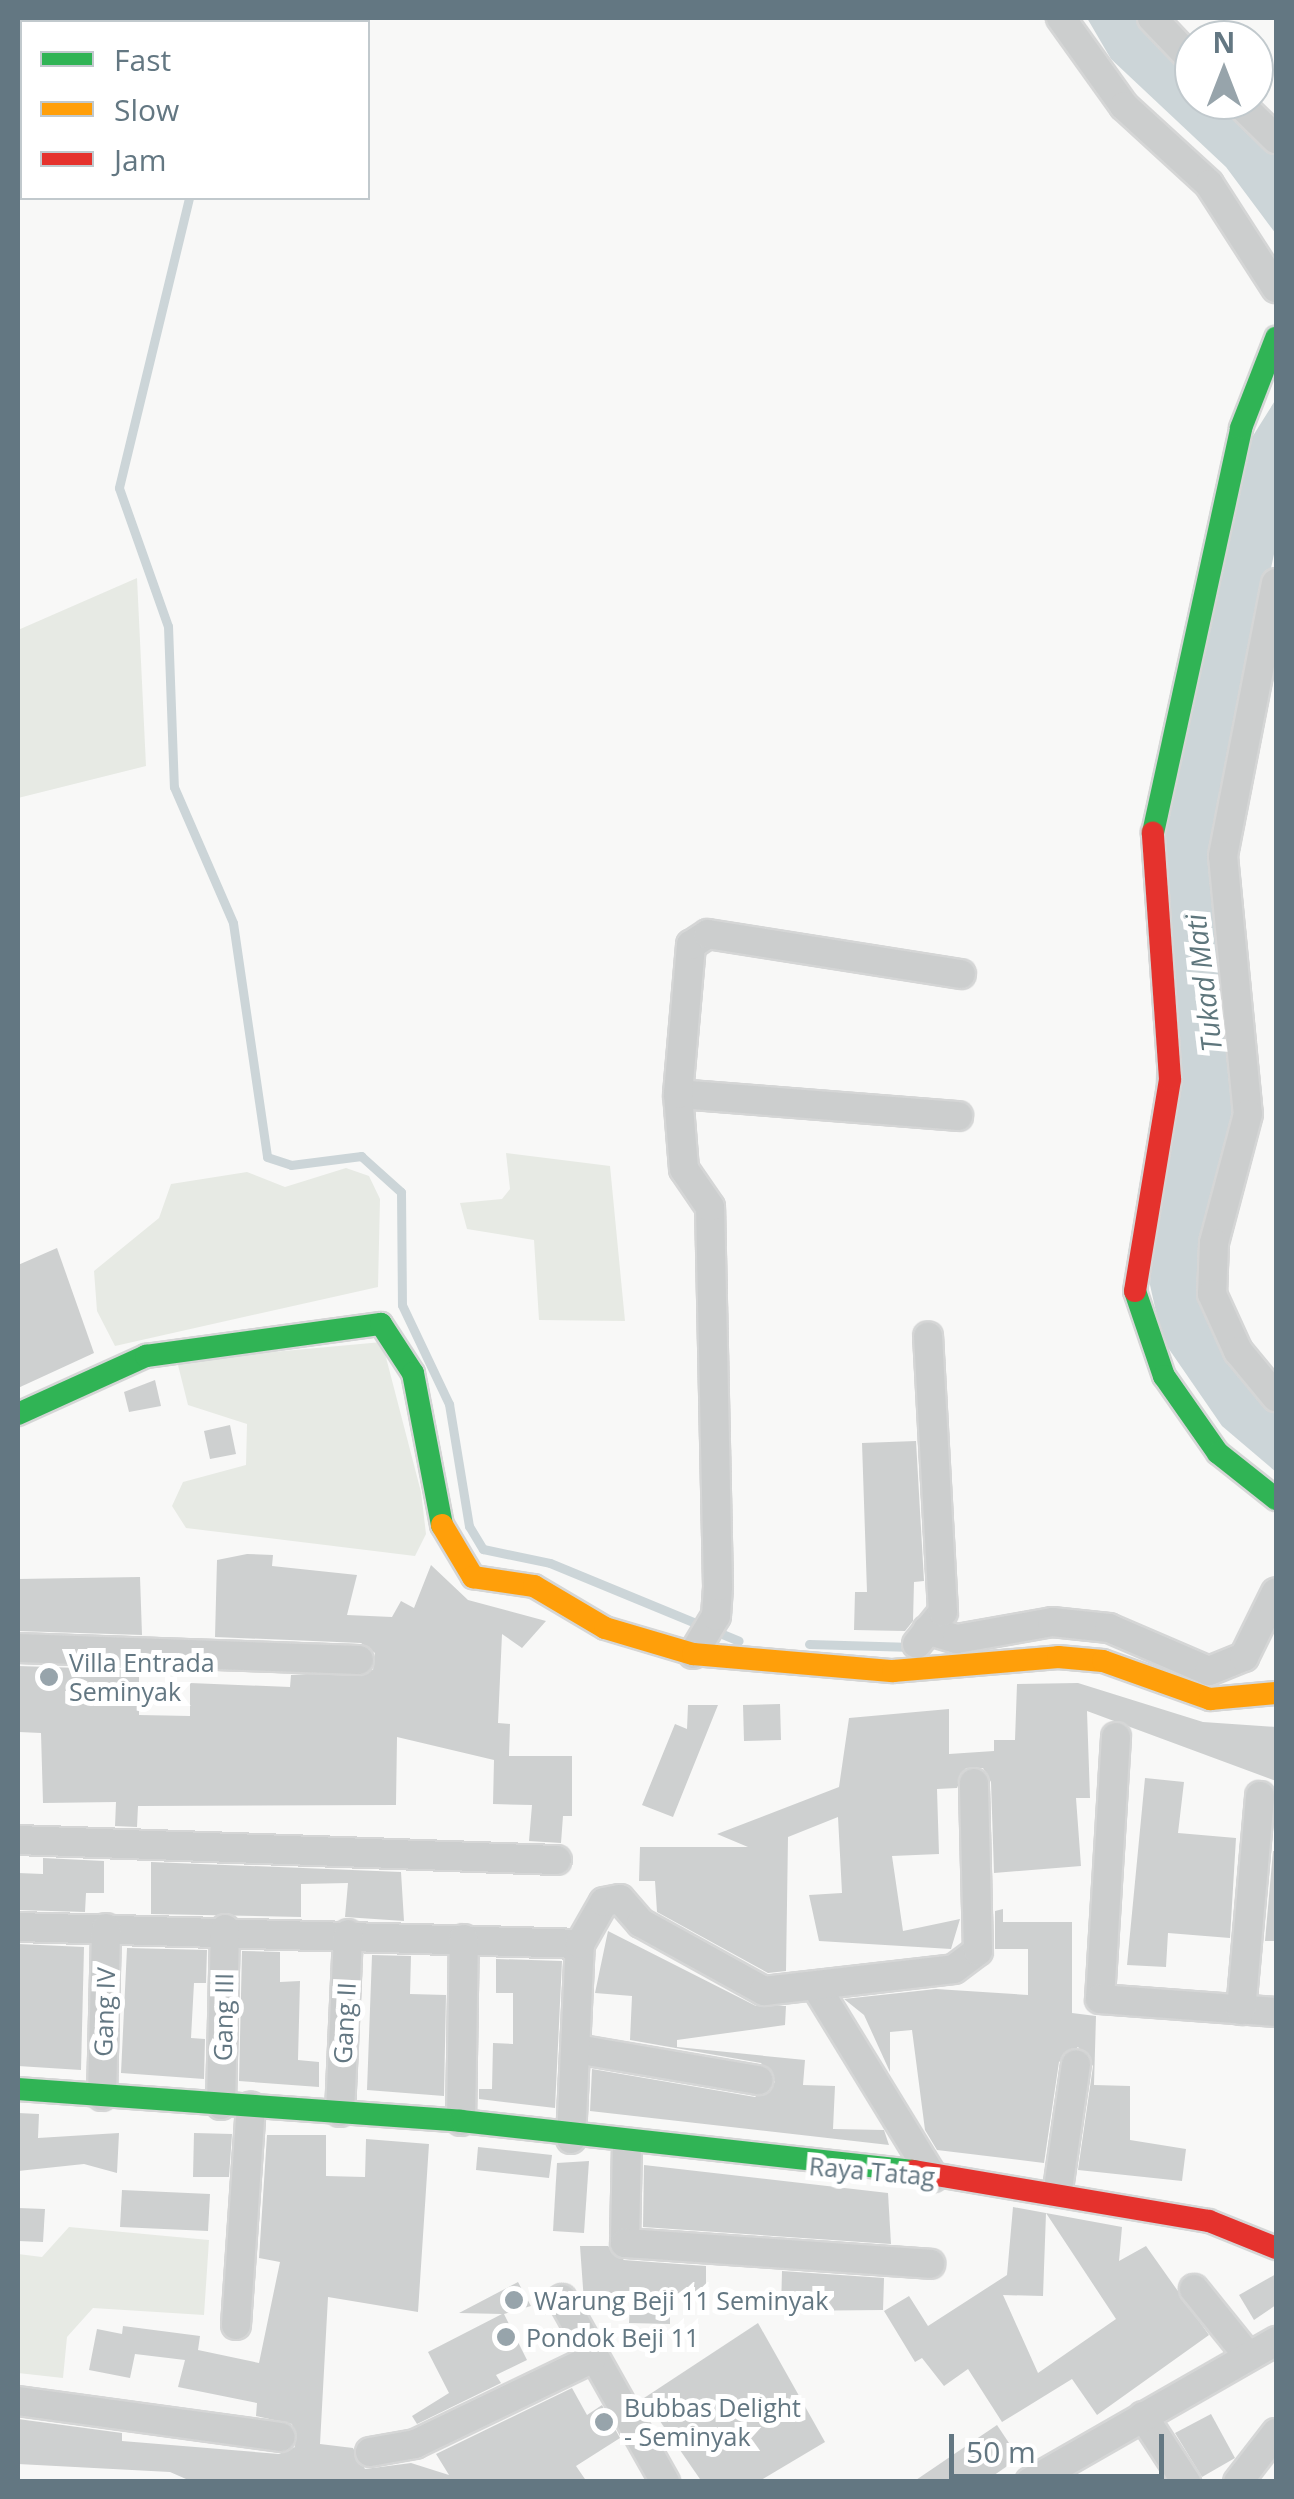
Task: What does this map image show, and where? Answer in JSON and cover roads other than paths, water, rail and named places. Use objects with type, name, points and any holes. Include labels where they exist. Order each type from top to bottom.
[{"type":"street","points":[[1061,18],[1124,106],[1209,184],[1276,288]]},
{"type":"street","points":[[1152,18],[1174,41]]},
{"type":"street","points":[[1257,120],[1276,139]]},
{"type":"street","points":[[1276,338],[1241,428],[1155,800],[1151,861],[1170,1079],[1166,1136],[1134,1256],[1135,1306],[1164,1376],[1218,1453],[1276,1498]]},
{"type":"street","points":[[1276,583],[1226,825],[1248,1114],[1214,1243],[1212,1294],[1238,1351],[1276,1396]]},
{"type":"street","points":[[705,1636],[710,1207],[684,1169],[678,1094],[691,945],[708,934],[960,974]]},
{"type":"street","points":[[678,1094],[958,1116]]},
{"type":"street","points":[[18,1414],[146,1356],[381,1324],[413,1373],[445,1542],[459,1566],[492,1582],[534,1586],[605,1628],[1102,1661],[1210,1699],[1276,1693]]},
{"type":"street","points":[[912,1649],[943,1612],[928,1336]]},
{"type":"street","points":[[912,1649],[1052,1622],[1109,1628],[1209,1671],[1244,1657],[1276,1592]]},
{"type":"street","points":[[18,1648],[359,1660]]},
{"type":"street","points":[[1116,1737],[1100,1999],[1276,2012]]},
{"type":"street","points":[[572,2139],[580,1944],[604,1902],[620,1899],[641,1924],[764,1991],[817,1988],[976,1958],[974,1783]]},
{"type":"street","points":[[1241,2010],[1260,1796]]},
{"type":"street","points":[[18,1840],[557,1860]]},
{"type":"street","points":[[18,1927],[225,1929],[580,1944]]},
{"type":"street","name":"Gang IV","points":[[102,2096],[106,1928]]},
{"type":"street","name":"Gang III","points":[[221,2105],[225,1929]]},
{"type":"street","name":"Gang II","points":[[340,2112],[348,1934]]},
{"type":"street","points":[[461,2121],[464,1939]]},
{"type":"street","points":[[817,1988],[933,2177]]},
{"type":"street","points":[[576,2049],[758,2080]]},
{"type":"street","points":[[1058,2190],[1076,2064]]},
{"type":"street","name":"Raya Tatag","points":[[18,2089],[461,2121],[572,2139],[1058,2190],[1209,2221],[1276,2248]]},
{"type":"street","points":[[236,2326],[251,2108]]},
{"type":"street","points":[[627,2145],[625,2242],[930,2264]]},
{"type":"street","points":[[1194,2289],[1248,2356]]},
{"type":"street","points":[[562,2299],[592,2359],[665,2482]]},
{"type":"street","points":[[1030,2482],[1276,2341]]},
{"type":"street","points":[[370,2452],[415,2444],[592,2359]]},
{"type":"street","points":[[18,2401],[282,2437]]},
{"type":"street","points":[[1143,2416],[1186,2482]]},
{"type":"street","points":[[1238,2482],[1276,2433]]},
{"type":"water","points":[[1087,18],[1144,18],[1174,51],[1174,118],[1111,59]]},
{"type":"water","points":[[1176,120],[1245,120],[1276,149],[1276,234],[1226,167]]},
{"type":"water","name":"Tukad Mati","points":[[1276,399],[1276,545],[1236,730],[1231,1148],[1206,1251],[1276,1407],[1276,1472],[1222,1426],[1162,1339],[1150,1285],[1163,824],[1251,439]]},
{"type":"waterway","points":[[189,200],[119,488],[168,626],[174,787],[233,923],[267,1157],[291,1165],[361,1156],[401,1192],[402,1305],[449,1404],[469,1526],[483,1549],[550,1563],[739,1641]]},
{"type":"waterway","points":[[809,1644],[913,1647]]},
{"type":"place","name":"Villa Entrada Seminyak","points":[[49,1677]]},
{"type":"place","name":"Warung Beji 11 Seminyak","points":[[514,2300]]},
{"type":"place","name":"Pondok Beji 11","points":[[506,2337]]},
{"type":"place","name":"Bubbas Delight - Seminyak","points":[[604,2422]]}]
